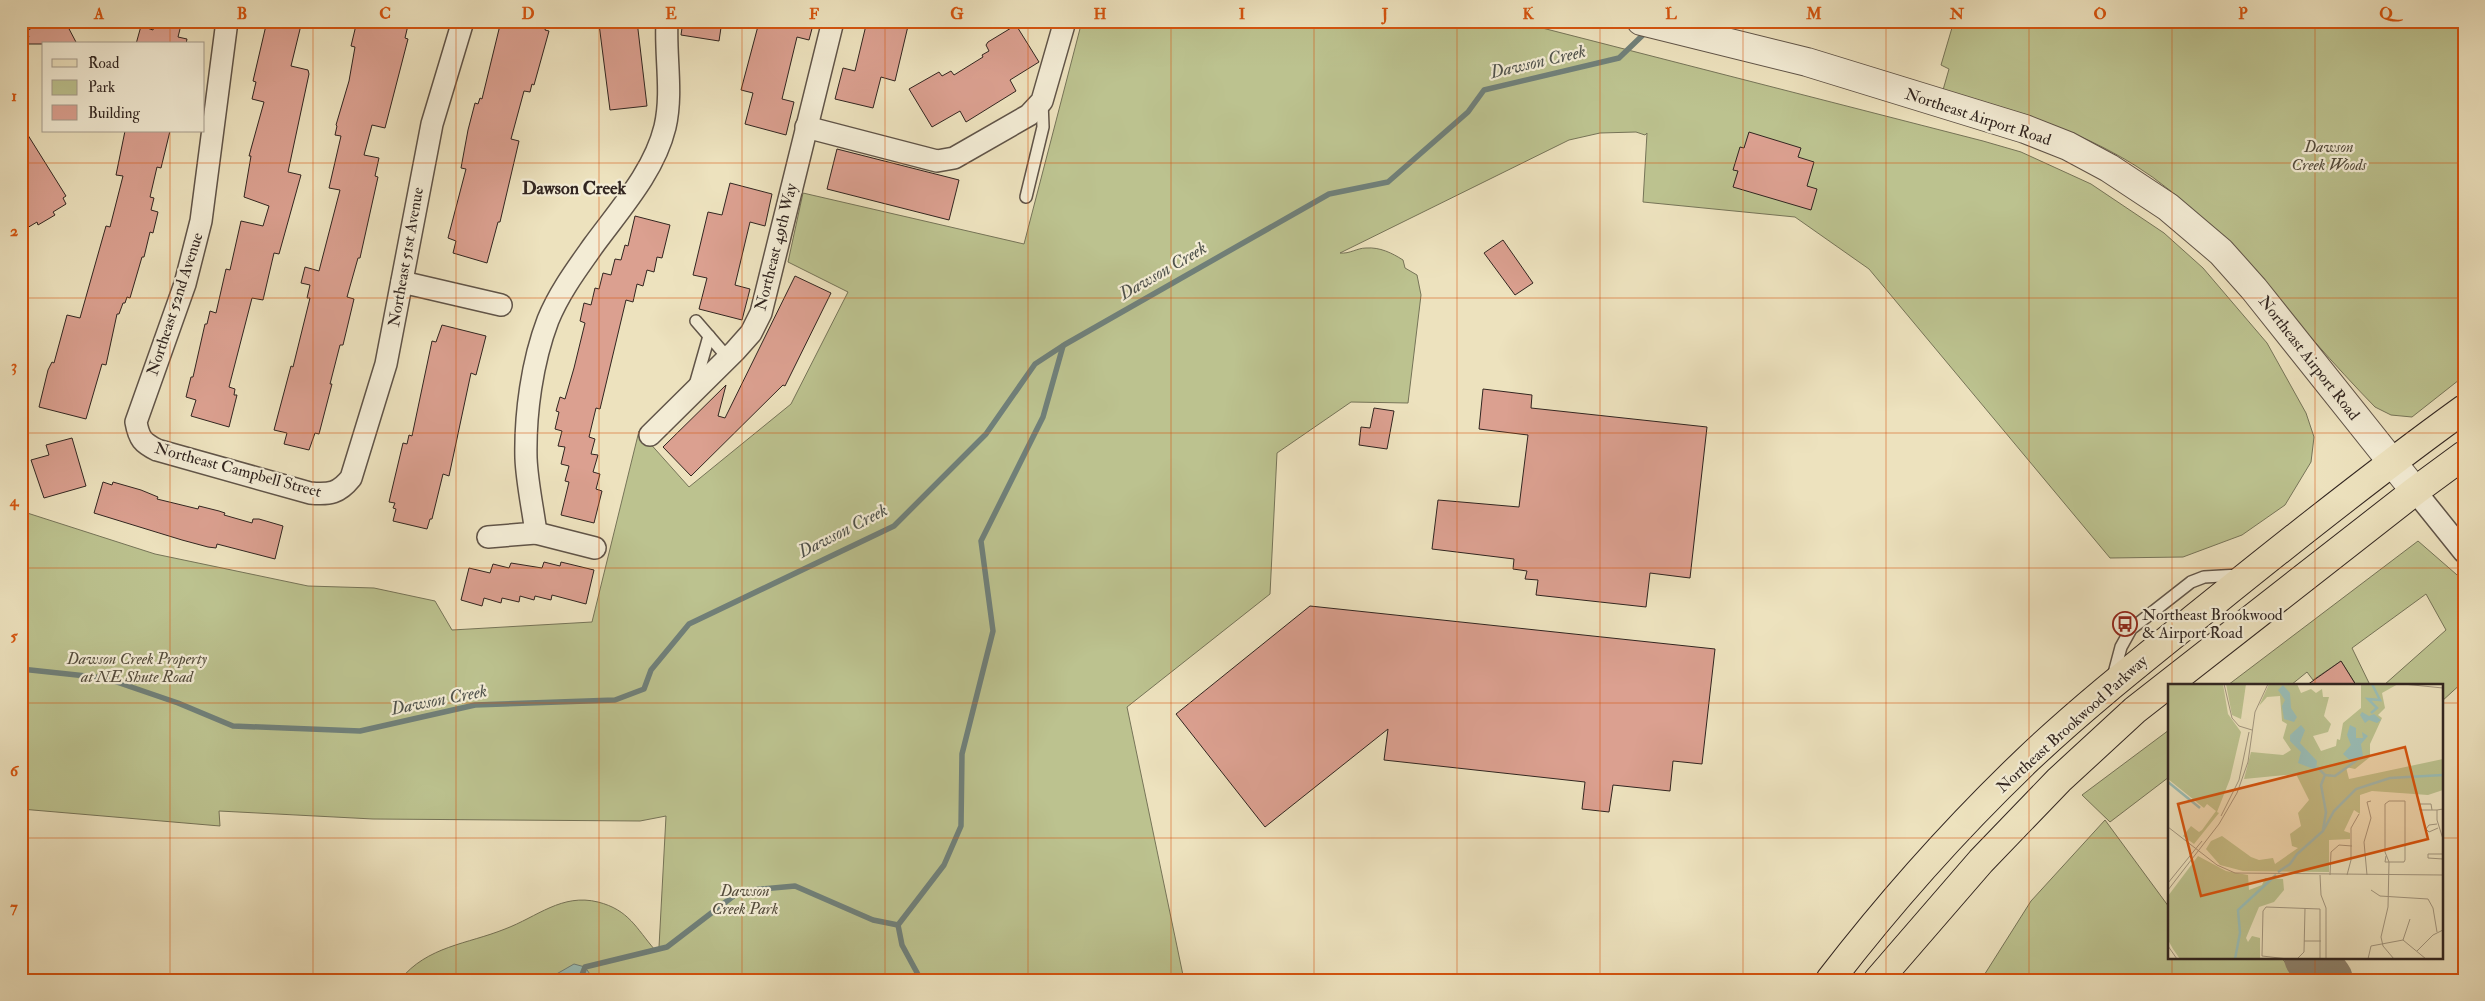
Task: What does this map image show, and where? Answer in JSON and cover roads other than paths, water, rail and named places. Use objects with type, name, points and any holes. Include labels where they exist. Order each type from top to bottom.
[{"type":"main road","name":"Northeast Brookwood Parkway","points":[[1830,980],[1900,896],[1990,797],[2029,758],[2111,686],[2248,575],[2392,462],[2464,409]]},
{"type":"main road","name":"Northeast Brookwood Parkway","points":[[1878,980],[1981,861],[2058,780],[2134,710],[2415,490],[2464,455]]},
{"type":"street","name":"Northeast 52nd Avenue","points":[[138,436],[136,422],[185,284],[201,221],[227,21]]},
{"type":"street","name":"Northeast 51st Avenue","points":[[342,490],[351,478],[386,364],[432,124],[464,21]]},
{"type":"street","points":[[536,533],[526,459],[532,387],[537,358],[548,320],[567,282],[650,168],[664,128],[670,95],[665,48],[667,21]]},
{"type":"street","name":"Northeast 49th Way","points":[[650,435],[751,333],[761,313],[833,21]]},
{"type":"street","points":[[806,127],[937,161],[954,158],[1029,115],[1042,101],[1065,21]]},
{"type":"street","name":"Northeast Airport Road","points":[[1641,21],[1806,62],[2025,128],[2068,146],[2109,168],[2168,207],[2221,252],[2254,289],[2415,490]]},
{"type":"street","points":[[402,282],[502,305]]},
{"type":"street","name":"Northeast Campbell Street","points":[[138,436],[144,444],[157,450],[310,493],[329,495],[342,490]]},
{"type":"street","points":[[2415,490],[2464,552]]},
{"type":"street","points":[[488,537],[536,533],[595,548]]},
{"type":"lane","points":[[1026,197],[1043,128],[1042,101]]},
{"type":"lane","points":[[696,322],[728,358]]},
{"type":"lane","points":[[693,393],[709,336]]},
{"type":"water","points":[[574,964],[585,967],[594,980],[546,980]]},
{"type":"waterway","name":"Dawson Creek","points":[[21,669],[105,678],[178,703],[233,726],[360,731],[475,705],[615,700],[644,689],[651,670],[689,624],[894,526],[986,434],[1035,364],[1064,345],[1329,194],[1388,182],[1468,112],[1484,90],[1619,58],[1646,32]]},
{"type":"waterway","points":[[898,925],[944,865],[961,826],[962,754],[993,631],[981,541],[1043,417],[1063,346]]},
{"type":"waterway","points":[[580,980],[585,967],[667,947],[740,891],[795,886],[873,920],[898,925]]},
{"type":"waterway","points":[[898,925],[902,945],[921,980]]},
{"type":"place","name":"Northeast Brookwood & Airport Road","points":[[2125,624]]},
{"type":"district","name":"Dawson Creek","points":[[574,188]]},
{"type":"park label","name":"Dawson Creek Woods","points":[[2329,156]]},
{"type":"park label","name":"Dawson Creek Property at NE Shute Road","points":[[137,668]]},
{"type":"park label","name":"Dawson Creek Park","points":[[745,900]]}]
